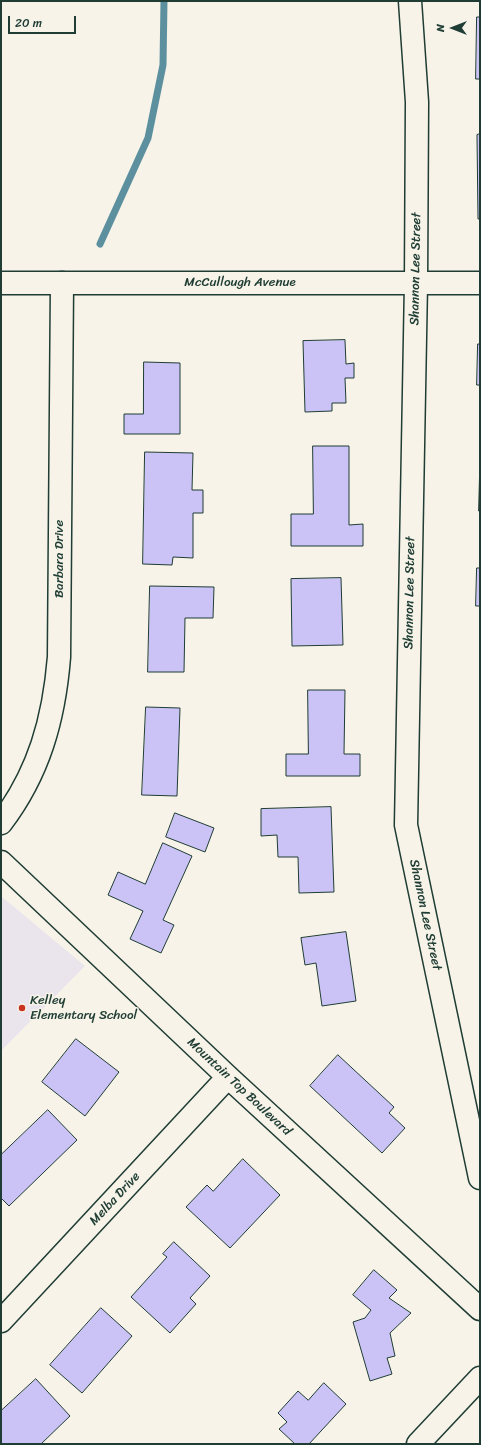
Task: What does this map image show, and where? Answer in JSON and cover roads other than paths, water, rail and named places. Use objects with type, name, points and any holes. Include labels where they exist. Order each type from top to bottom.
[{"type":"street","name":"Shannon Lee Street","points":[[410,1],[417,102],[416,283],[406,825],[480,1178]]},
{"type":"street","name":"McCullough Avenue","points":[[1,283],[480,283]]},
{"type":"street","name":"Barbara Drive","points":[[1,823],[30,778],[42,749],[51,719],[57,688],[59,657],[62,283]]},
{"type":"street","name":"Mountain Top Boulevard","points":[[1,862],[228,1077],[480,1309]]},
{"type":"street","name":"Melba Drive","points":[[1,1321],[228,1077]]},
{"type":"street","points":[[418,1444],[480,1378]]},
{"type":"waterway","points":[[100,244],[148,138],[163,65],[164,1]]},
{"type":"place","name":"Kelley Elementary School","points":[[22,1008]]}]
